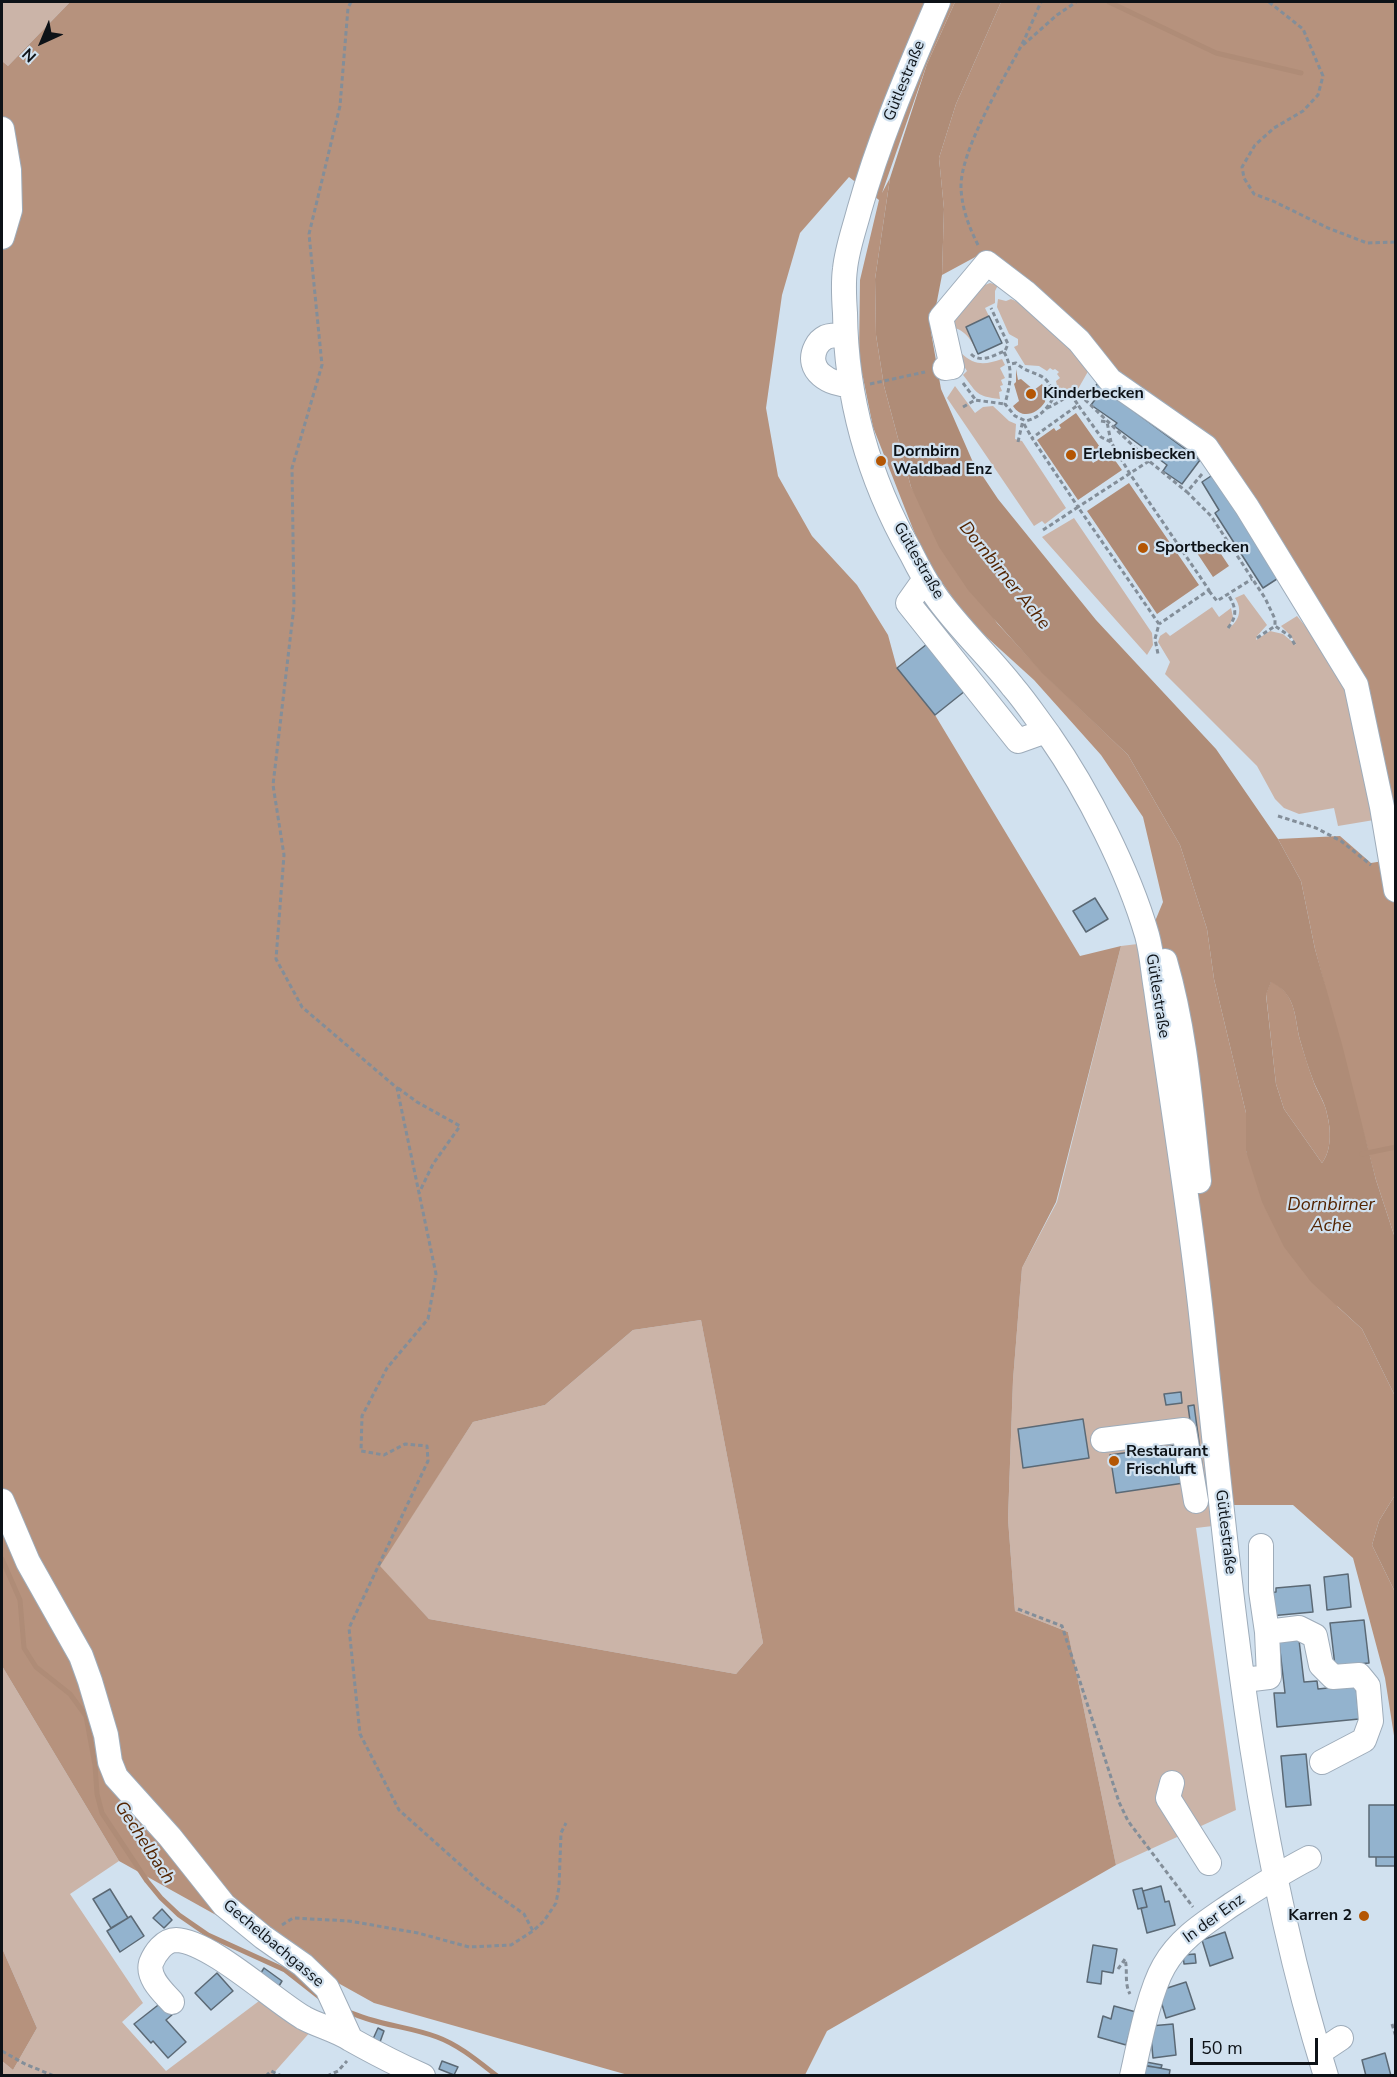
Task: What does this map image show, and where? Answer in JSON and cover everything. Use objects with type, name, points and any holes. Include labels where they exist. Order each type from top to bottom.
[{"type":"street","name":"Gütlestraße","points":[[938,2],[898,96],[871,171],[850,242],[845,269],[845,335],[860,385],[859,428],[877,480],[905,543],[925,579],[935,595],[1013,686],[1046,730],[1078,782],[1104,831],[1128,882],[1147,937],[1197,1288],[1220,1499],[1265,1827],[1300,1987],[1326,2076]]},
{"type":"street","points":[[2,129],[9,170],[9,210],[2,237]]},
{"type":"street","points":[[952,373],[942,318],[987,263],[1025,292],[1079,341],[1110,380],[1206,447],[1247,507],[1356,685],[1382,807],[1395,890]]},
{"type":"street","points":[[845,335],[826,337],[819,343],[814,350],[814,366],[819,373],[837,384],[860,385]]},
{"type":"street","points":[[1103,1440],[1184,1430],[1196,1501]]},
{"type":"street","name":"Gechelbachgasse","points":[[2,1501],[28,1562],[81,1656],[97,1703],[106,1735],[110,1762],[116,1777],[170,1838],[224,1905],[263,1938],[303,1965],[327,1988],[350,2033]]},
{"type":"street","points":[[1244,1680],[1269,1677],[1267,1632],[1261,1591],[1261,1546]]},
{"type":"street","points":[[1267,1632],[1299,1628],[1315,1636],[1321,1665],[1333,1677],[1359,1675],[1368,1686],[1371,1721],[1364,1740],[1322,1762]]},
{"type":"street","points":[[1172,1783],[1168,1798],[1209,1863]]},
{"type":"street","name":"In der Enz","points":[[1132,2076],[1148,2011],[1163,1969],[1179,1944],[1206,1922],[1276,1875],[1309,1858]]},
{"type":"street","points":[[172,2002],[157,1985],[151,1972],[152,1963],[163,1945],[168,1941],[177,1940],[209,1952],[304,2018],[350,2033],[380,2057],[423,2076]]},
{"type":"street","points":[[1320,2052],[1341,2038]]},
{"type":"path","points":[[351,2],[348,8],[340,106],[309,234],[322,364],[292,468],[294,606],[273,785],[284,855],[276,959],[302,1007],[397,1088],[460,1126],[432,1164],[418,1195]]},
{"type":"path","points":[[987,263],[966,222],[961,187],[969,150],[1003,79],[1022,46],[1041,2]]},
{"type":"path","points":[[1022,46],[1057,15],[1076,2]]},
{"type":"path","points":[[1269,2],[1303,29],[1323,76],[1318,95],[1303,111],[1274,128],[1255,145],[1242,167],[1244,178],[1254,194],[1328,228],[1367,243],[1395,242]]},
{"type":"path","points":[[969,351],[974,358],[983,360],[1004,352],[1008,344],[991,308]]},
{"type":"path","points":[[1004,352],[1010,364],[1010,382],[1005,404]]},
{"type":"path","points":[[1010,364],[1016,363],[1022,369],[1046,379],[1051,384],[1054,397],[1037,417],[1023,421]]},
{"type":"path","points":[[860,385],[952,373],[975,400]]},
{"type":"path","points":[[1047,408],[1060,403],[1066,395],[1077,392],[1149,461],[1187,492],[1211,516],[1275,618],[1275,626]]},
{"type":"path","points":[[1071,394],[1101,437],[1111,442]]},
{"type":"path","points":[[963,407],[975,400],[1005,404],[1015,416],[1023,421],[1078,507],[1159,624]]},
{"type":"path","points":[[1032,438],[1078,405]]},
{"type":"path","points":[[1018,442],[1023,421]]},
{"type":"path","points":[[1101,421],[1107,422]]},
{"type":"path","points":[[1107,422],[1111,442],[1130,474],[1217,602],[1252,579]]},
{"type":"path","points":[[1187,492],[1215,459]]},
{"type":"path","points":[[1043,530],[1149,461]]},
{"type":"path","points":[[1158,654],[1155,639],[1159,624],[1209,590]]},
{"type":"path","points":[[1228,594],[1235,606],[1236,614],[1228,628]]},
{"type":"path","points":[[1257,638],[1275,626]]},
{"type":"path","points":[[1275,626],[1290,636],[1295,645]]},
{"type":"path","points":[[1278,816],[1316,828],[1341,841],[1374,868]]},
{"type":"path","points":[[397,1088],[436,1274],[428,1318],[387,1368],[362,1416],[361,1451],[384,1455],[405,1444],[427,1446],[428,1461],[349,1628],[360,1734],[399,1809],[483,1885],[524,1914],[533,1931]]},
{"type":"path","points":[[1018,1609],[1062,1626],[1119,1802],[1128,1821],[1206,1922]]},
{"type":"path","points":[[263,1938],[293,1918],[349,1921],[418,1933],[469,1947],[511,1945],[544,1921],[556,1903],[559,1887],[561,1833],[566,1823]]},
{"type":"path","points":[[1392,2024],[1395,2037]]},
{"type":"path","points":[[327,2076],[338,2071],[350,2033]]},
{"type":"path","points":[[2,2051],[54,2076]]},
{"type":"path","points":[[266,2076],[271,2071],[282,2076]]},
{"type":"shaded area","points":[[2,2],[70,2],[8,66],[2,61]]},
{"type":"shaded area","points":[[70,2],[955,2],[927,64],[882,193],[890,178],[875,279],[876,335],[884,386],[911,487],[997,623],[1043,673],[1128,755],[1180,845],[1207,929],[1214,979],[1246,1113],[1246,1151],[1338,1307],[1362,1329],[1395,1396],[1395,1495],[1379,1521],[1372,1545],[1395,1592],[1395,1742],[1385,1678],[1353,1558],[1293,1505],[1218,1505],[1146,943],[1163,902],[1143,817],[1101,755],[1034,680],[969,621],[924,557],[873,427],[859,358],[860,280],[879,200],[849,177],[800,233],[782,295],[766,408],[778,476],[812,536],[857,585],[888,635],[897,668],[935,715],[1080,956],[1121,946],[1056,1202],[1022,1268],[1013,1380],[1008,1519],[1015,1611],[1068,1632],[1116,1865],[827,2031],[805,2075],[628,2075],[374,2003],[119,1861],[2,1666],[2,61],[8,66]],"holes":[[[701,1320],[763,1643],[736,1674],[429,1619],[380,1566],[473,1422],[545,1405],[633,1330]]]},
{"type":"shaded area","points":[[1001,2],[1395,2],[1395,825],[1367,686],[1258,502],[1213,437],[1117,370],[979,255],[942,275],[944,209],[939,158],[956,104]]},
{"type":"shaded area","points":[[990,283],[998,285],[995,291],[995,303],[985,308],[1002,343],[978,354],[967,336],[948,326],[977,288]]},
{"type":"shaded area","points":[[998,299],[1006,301],[1011,299],[1020,303],[1025,301],[1090,368],[1078,389],[1069,390],[1060,399],[1056,381],[1060,378],[1057,374],[1059,372],[1055,369],[1050,368],[1047,371],[1039,366],[1025,365],[1014,347],[1018,345],[1018,339],[1009,334],[997,307]]},
{"type":"shaded area","points":[[961,353],[980,363],[1002,359],[1005,365],[1000,368],[1005,378],[1001,380],[1003,385],[1000,386],[1002,391],[999,392],[1000,399],[986,397],[972,386],[963,375],[967,371],[957,355]]},
{"type":"shaded area","points":[[955,386],[975,413],[983,407],[993,406],[1009,421],[1016,424],[1015,439],[1022,441],[1066,508],[1045,524],[1042,521],[1034,526],[947,398]]},
{"type":"shaded area","points":[[1074,518],[1152,633],[1153,645],[1147,655],[1042,537]]},
{"type":"shaded area","points":[[1244,594],[1267,625],[1256,640],[1270,631],[1283,634],[1296,645],[1281,626],[1297,616],[1331,660],[1354,717],[1374,820],[1338,826],[1334,808],[1299,814],[1284,808],[1275,799],[1257,766],[1165,674],[1170,662],[1158,642],[1160,636],[1166,632],[1170,636],[1212,607],[1219,617],[1231,608],[1233,617],[1228,629],[1239,615],[1239,607],[1235,598]]},
{"type":"shaded area","points":[[1340,836],[1371,863],[1395,859],[1395,1238],[1376,1180],[1315,949],[1301,881],[1278,839]]},
{"type":"shaded area","points":[[1146,943],[1221,1525],[1196,1528],[1236,1810],[1116,1865],[1068,1632],[1015,1611],[1008,1519],[1013,1380],[1022,1268],[1057,1202],[1121,946]]},
{"type":"shaded area","points":[[1271,981],[1290,999],[1308,1065],[1326,1110],[1330,1140],[1328,1152],[1322,1163],[1284,1109],[1276,1084],[1266,994]]},
{"type":"shaded area","points":[[701,1320],[763,1643],[736,1674],[429,1619],[379,1566],[473,1422],[545,1405],[633,1330]]},
{"type":"shaded area","points":[[2,1666],[119,1861],[70,1894],[143,2003],[122,2022],[166,2071],[263,1998],[312,2030],[272,2075],[2,2075],[2,2061],[13,2070],[37,2028],[2,1948]]},
{"type":"shaded area","points":[[2,1948],[37,2028],[13,2070],[2,2061]]},
{"type":"water","name":"Dornbirner Ache","points":[[955,2],[1001,2],[956,104],[939,158],[944,209],[942,275],[931,332],[941,389],[972,460],[998,499],[1096,620],[1216,749],[1278,839],[1301,881],[1315,949],[1376,1180],[1395,1238],[1395,1396],[1362,1329],[1311,1282],[1284,1247],[1262,1202],[1246,1151],[1246,1113],[1214,979],[1207,929],[1180,845],[1128,755],[1042,673],[968,590],[939,547],[911,487],[884,386],[876,335],[875,279],[890,178],[927,64]],"holes":[[[1271,982],[1286,993],[1293,1007],[1306,1060],[1326,1110],[1330,1139],[1328,1152],[1322,1163],[1284,1109],[1276,1084],[1266,995]]]},
{"type":"water","name":"Kinderbecken","points":[[1016,369],[1018,380],[1021,379],[1034,390],[1042,384],[1046,391],[1045,402],[1038,410],[1029,414],[1021,413],[1013,406],[1019,401],[1014,384]]},
{"type":"water","name":"Erlebnisbecken","points":[[1076,413],[1102,450],[1090,458],[1093,463],[1109,452],[1122,470],[1078,500],[1037,440],[1054,428],[1056,431],[1061,428],[1059,425]]},
{"type":"water","name":"Sportbecken","points":[[1129,483],[1199,585],[1157,614],[1087,511]]},
{"type":"water","points":[[1213,542],[1229,566],[1213,577],[1197,553]]},
{"type":"water","points":[[1395,1495],[1395,1592],[1372,1545],[1379,1521]]},
{"type":"building","points":[[989,316],[1002,343],[978,354],[966,327]]},
{"type":"building","points":[[1097,384],[1200,460],[1182,484],[1163,471],[1167,465],[1114,426],[1117,423],[1091,405],[1097,397],[1091,393]]},
{"type":"building","points":[[1214,474],[1280,577],[1263,588],[1215,513],[1219,510],[1202,482]]},
{"type":"building","points":[[927,644],[965,691],[935,715],[897,668]]},
{"type":"building","points":[[1095,898],[1108,919],[1086,932],[1073,911]]},
{"type":"building","points":[[1181,1392],[1182,1403],[1166,1405],[1164,1394]]},
{"type":"building","points":[[1194,1405],[1204,1479],[1198,1479],[1188,1406]]},
{"type":"building","points":[[1083,1419],[1089,1458],[1023,1468],[1018,1429]]},
{"type":"building","points":[[1178,1445],[1184,1483],[1116,1493],[1110,1455]]},
{"type":"building","points":[[1348,1574],[1351,1607],[1327,1610],[1324,1577]]},
{"type":"building","points":[[1310,1585],[1313,1612],[1270,1616],[1267,1593],[1276,1592],[1276,1588]]},
{"type":"building","points":[[1364,1620],[1369,1663],[1335,1666],[1330,1623]]},
{"type":"building","points":[[1299,1640],[1304,1682],[1317,1681],[1318,1689],[1356,1685],[1359,1719],[1277,1727],[1274,1693],[1285,1693],[1279,1642]]},
{"type":"building","points":[[1306,1754],[1311,1805],[1286,1807],[1281,1756]]},
{"type":"building","points":[[1369,1805],[1396,1805],[1396,1857],[1369,1857]]},
{"type":"building","points":[[1376,1857],[1395,1857],[1395,1866],[1376,1866]]},
{"type":"building","points":[[1161,1886],[1165,1902],[1169,1901],[1175,1925],[1147,1933],[1141,1908],[1147,1907],[1143,1891]]},
{"type":"building","points":[[1142,1888],[1147,1907],[1138,1909],[1133,1890]]},
{"type":"building","points":[[110,1889],[128,1918],[111,1928],[93,1899]]},
{"type":"building","points":[[162,1909],[172,1920],[164,1928],[153,1918]]},
{"type":"building","points":[[131,1916],[144,1936],[120,1952],[107,1931]]},
{"type":"building","points":[[1225,1932],[1233,1958],[1210,1966],[1202,1940]]},
{"type":"building","points":[[1093,1945],[1117,1949],[1113,1973],[1102,1971],[1101,1984],[1087,1982]]},
{"type":"building","points":[[1195,1954],[1196,1963],[1184,1964],[1183,1955]]},
{"type":"building","points":[[264,1968],[282,1981],[276,1991],[257,1979]]},
{"type":"building","points":[[217,1973],[233,1991],[211,2010],[195,1993]]},
{"type":"building","points":[[1186,1982],[1195,2009],[1166,2018],[1158,1991]]},
{"type":"building","points":[[162,2002],[173,2014],[166,2020],[186,2042],[168,2058],[134,2024]]},
{"type":"building","points":[[1114,2006],[1136,2012],[1126,2045],[1098,2037],[1103,2016],[1111,2019]]},
{"type":"building","points":[[1173,2024],[1176,2055],[1153,2058],[1150,2026]]},
{"type":"building","points":[[378,2028],[384,2031],[380,2042],[373,2039]]},
{"type":"building","points":[[1385,2053],[1391,2076],[1366,2076],[1362,2060]]},
{"type":"building","points":[[442,2061],[458,2067],[454,2075],[439,2069]]},
{"type":"building","points":[[1146,2062],[1162,2065],[1161,2068],[1146,2066]]},
{"type":"building","points":[[1138,2064],[1170,2070],[1169,2076],[1136,2076]]},
{"type":"waterway","points":[[1109,2],[1216,53],[1301,73]]},
{"type":"waterway","points":[[1362,1154],[1396,1147]]},
{"type":"waterway","name":"Gechelbach","points":[[2,1559],[20,1600],[24,1648],[36,1667],[70,1694],[86,1716],[95,1765],[97,1794],[102,1813],[147,1881],[179,1915],[208,1935],[285,1970],[322,1999]]},
{"type":"waterway","name":"Gechelbach","points":[[347,2011],[445,2040],[497,2076]]},
{"type":"place","name":"Kinderbecken","points":[[1031,394]]},
{"type":"place","name":"Erlebnisbecken","points":[[1071,455]]},
{"type":"place","name":"Dornbirn Waldbad Enz","points":[[881,461]]},
{"type":"place","name":"Sportbecken","points":[[1143,548]]},
{"type":"place","name":"Restaurant Frischluft","points":[[1114,1461]]},
{"type":"place","name":"Karren 2","points":[[1364,1916]]}]
